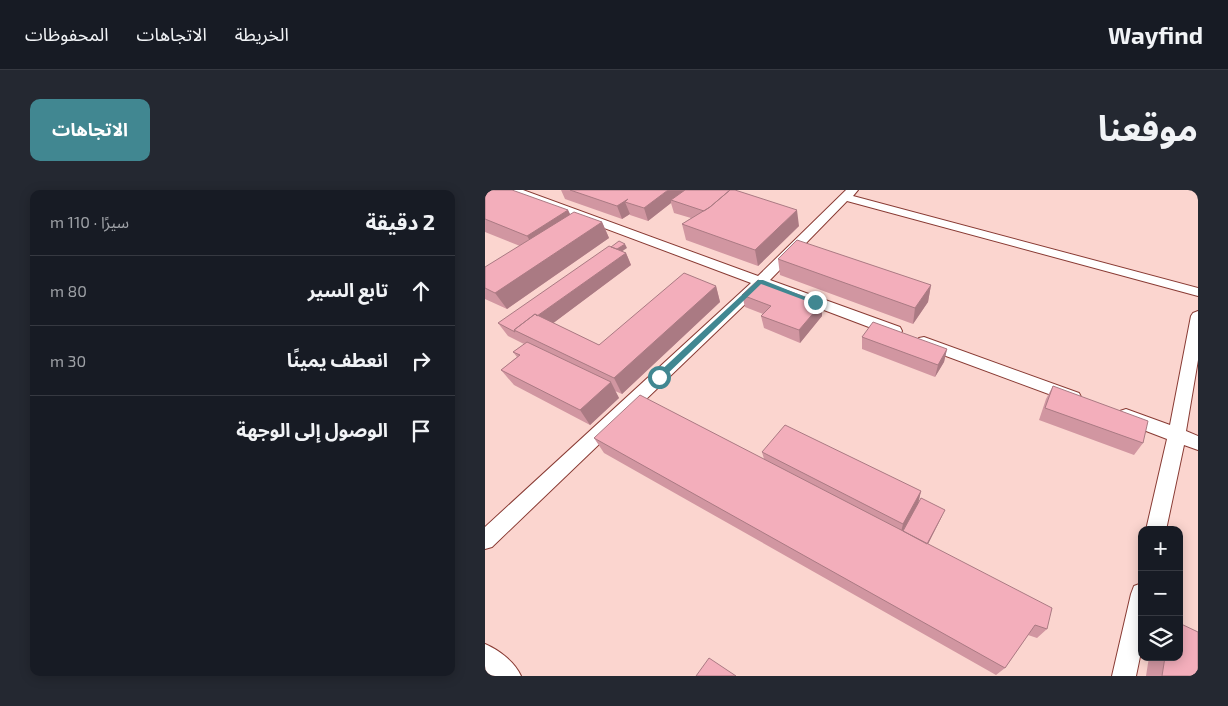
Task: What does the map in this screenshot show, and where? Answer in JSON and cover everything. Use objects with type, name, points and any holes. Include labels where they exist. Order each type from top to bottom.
[{"type":"street","points":[[512,190],[1084,401]]},
{"type":"street","points":[[485,540],[761,282],[849,194],[1198,292]]},
{"type":"street","points":[[1157,526],[1177,435],[1198,316]]},
{"type":"street","points":[[1112,411],[1198,443]]},
{"type":"street","points":[[1124,676],[1138,612]]},
{"type":"street","points":[[485,656],[509,676]]},
{"type":"building","points":[[485,190],[512,190],[568,210],[527,236],[485,219]]},
{"type":"building","points":[[570,190],[668,190],[644,208],[625,202],[628,199],[617,206]]},
{"type":"building","points":[[685,190],[730,190],[704,211],[671,200]]},
{"type":"building","points":[[730,190],[797,210],[755,250],[682,224],[710,207]]},
{"type":"building","points":[[574,212],[602,222],[495,293],[485,288],[485,267]]},
{"type":"building","points":[[797,240],[931,285],[915,308],[778,259]]},
{"type":"building","points":[[619,241],[625,244],[617,249],[611,247]]},
{"type":"building","points":[[609,246],[626,253],[537,316],[535,314],[514,330],[515,332],[498,323]]},
{"type":"building","points":[[684,273],[716,286],[614,378],[514,330],[535,314],[599,345]]},
{"type":"building","points":[[758,280],[822,303],[799,330],[761,316],[771,306],[742,295]]},
{"type":"building","points":[[873,322],[947,349],[938,365],[862,337]]},
{"type":"building","points":[[527,342],[611,382],[580,410],[501,370],[520,355],[513,352]]},
{"type":"building","points":[[1053,386],[1148,421],[1143,443],[1045,408]]},
{"type":"building","points":[[640,395],[1052,608],[1047,629],[1035,625],[1005,668],[594,438]]},
{"type":"building","points":[[785,425],[921,491],[903,524],[762,452]]},
{"type":"building","points":[[921,498],[945,510],[927,544],[903,531]]},
{"type":"building","points":[[1183,625],[1198,632],[1198,676],[1162,676],[1164,661],[1183,661]]},
{"type":"building","points":[[709,658],[736,676],[696,676]]},
{"type":"route","points":[[659,377],[761,282],[815,302]]}]
